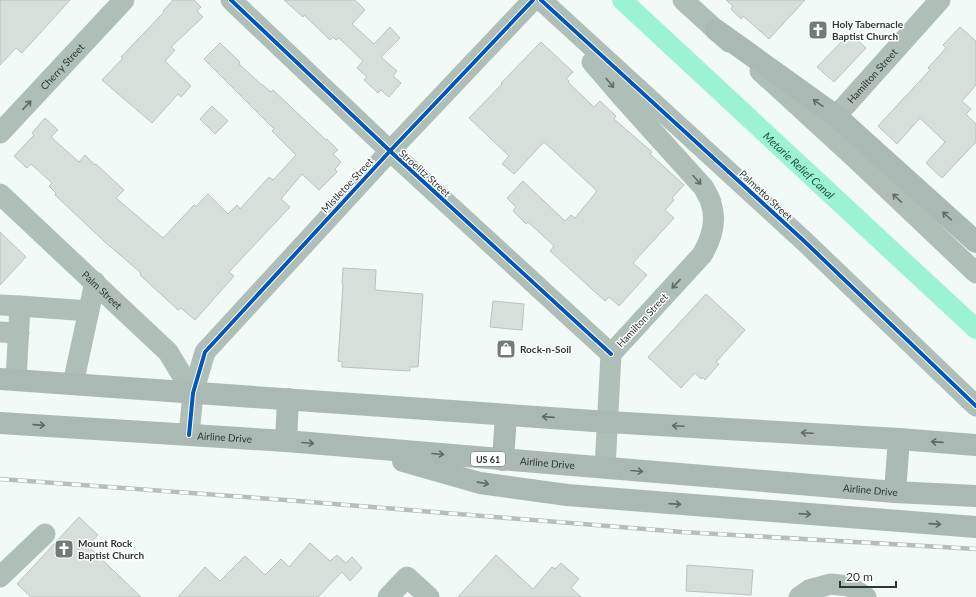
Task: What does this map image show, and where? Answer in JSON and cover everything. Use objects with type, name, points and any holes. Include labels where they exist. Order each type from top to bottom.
[{"type":"highway","points":[[716,30],[836,116],[976,242]]},
{"type":"highway","points":[[8,379],[608,422],[976,445]]},
{"type":"highway","points":[[286,441],[288,399]]},
{"type":"highway","points":[[503,460],[506,414]]},
{"type":"highway","name":"Airline Drive","points":[[0,423],[286,441],[895,492],[976,496]]},
{"type":"highway","points":[[895,492],[899,439]]},
{"type":"highway","points":[[351,447],[480,483],[567,495],[976,527]]},
{"type":"street","name":"Cherry Street","points":[[0,133],[124,0]]},
{"type":"street","name":"Stroelitz Street","points":[[231,0],[390,151],[611,354]]},
{"type":"street","name":"Mistletoe Street","points":[[189,435],[193,393],[205,352],[390,151],[533,0]]},
{"type":"street","name":"Palmetto Street","points":[[540,0],[802,240],[976,406]]},
{"type":"street","name":"Hamilton Street","points":[[540,0],[622,97],[704,188],[711,202],[714,215],[710,242],[702,255],[611,354],[605,468]]},
{"type":"street","points":[[683,0],[856,159],[976,273]]},
{"type":"street","name":"Hamilton Street","points":[[836,116],[940,0]]},
{"type":"street","name":"Palm Street","points":[[0,194],[168,352],[193,393]]},
{"type":"street","points":[[73,384],[95,282]]},
{"type":"street","points":[[0,305],[89,311]]},
{"type":"street","points":[[8,379],[9,332],[20,306]]},
{"type":"street","points":[[0,576],[45,534]]},
{"type":"street","points":[[388,597],[407,577],[429,597]]},
{"type":"street","points":[[799,597],[809,590],[831,584],[849,586],[866,597]]},
{"type":"building","points":[[0,0],[70,0],[22,53],[16,48],[0,65]]},
{"type":"building","points":[[173,0],[194,0],[201,7],[197,11],[203,17],[171,47],[175,50],[165,61],[191,86],[181,97],[178,94],[152,123],[102,80],[123,58],[121,57],[164,12],[163,11]]},
{"type":"building","points":[[284,0],[355,0],[365,10],[352,24],[374,44],[390,27],[400,38],[381,57],[397,71],[393,76],[401,83],[389,97],[381,90],[378,93],[364,80],[367,77],[357,68],[363,61],[339,38],[336,40],[333,37],[330,40],[304,15],[303,17]]},
{"type":"building","points":[[726,0],[805,0],[769,39],[743,16],[741,19],[731,9],[733,6]]},
{"type":"building","points":[[960,27],[976,41],[976,85],[962,101],[971,109],[966,114],[976,124],[976,142],[942,178],[926,163],[945,142],[920,118],[897,144],[878,126],[930,70],[928,68],[946,48],[943,45]]},
{"type":"building","points":[[850,33],[866,48],[834,82],[817,67]]},
{"type":"building","points":[[541,42],[573,72],[566,79],[569,81],[568,82],[594,107],[600,101],[616,116],[614,119],[652,152],[650,154],[684,185],[672,198],[674,200],[665,210],[674,218],[633,263],[647,275],[619,306],[609,297],[605,301],[550,251],[554,246],[528,222],[526,224],[513,211],[516,207],[507,198],[523,181],[565,221],[571,215],[575,218],[597,191],[544,142],[514,174],[502,164],[509,156],[469,118]]},
{"type":"building","points":[[220,43],[240,62],[239,64],[262,85],[271,92],[273,90],[326,140],[327,139],[338,150],[333,154],[341,162],[335,169],[337,172],[319,190],[302,174],[281,199],[290,207],[229,272],[234,276],[195,320],[181,308],[178,310],[140,275],[141,273],[105,242],[55,195],[56,193],[49,186],[52,183],[31,164],[27,168],[14,156],[34,135],[32,133],[45,118],[58,130],[51,137],[79,162],[85,155],[95,165],[96,164],[124,190],[116,198],[163,238],[194,205],[196,206],[208,194],[228,214],[237,205],[240,209],[269,177],[273,180],[296,155],[272,131],[274,129],[204,59]]},
{"type":"building","points":[[212,106],[228,121],[215,134],[200,119]]},
{"type":"building","points":[[0,232],[26,257],[0,285]]},
{"type":"building","points":[[343,268],[376,270],[375,290],[423,294],[418,367],[410,367],[410,371],[342,367],[342,362],[338,361]]},
{"type":"building","points":[[706,294],[745,330],[716,362],[719,364],[705,380],[702,377],[701,379],[695,373],[681,388],[648,357]]},
{"type":"building","points":[[493,301],[524,304],[522,330],[490,327]]},
{"type":"building","points":[[79,517],[98,535],[88,546],[141,597],[31,597],[17,584]]},
{"type":"building","points":[[310,543],[330,561],[337,555],[346,563],[352,557],[362,568],[350,581],[342,572],[318,597],[178,597],[205,567],[220,581],[245,556],[265,575],[281,559],[289,567]]},
{"type":"building","points":[[496,555],[533,589],[552,567],[555,569],[561,563],[579,579],[571,588],[581,597],[458,597]]},
{"type":"building","points":[[687,565],[753,570],[751,595],[686,591]]},
{"type":"waterway","name":"Metarie Relief Canal","points":[[622,0],[976,329]]},
{"type":"railway","points":[[0,479],[682,532],[976,549]]},
{"type":"cycle path","points":[[231,0],[390,151],[611,354]]},
{"type":"cycle path","points":[[189,435],[193,393],[205,352],[390,151],[533,0]]},
{"type":"cycle path","points":[[541,0],[803,240],[976,406]]},
{"type":"place","name":"Holy Tabernacle Baptist Church","points":[[818,30]]},
{"type":"place","name":"Rock-n-Soil","points":[[506,349]]},
{"type":"place","name":"Mount Rock Baptist Church","points":[[64,549]]}]
